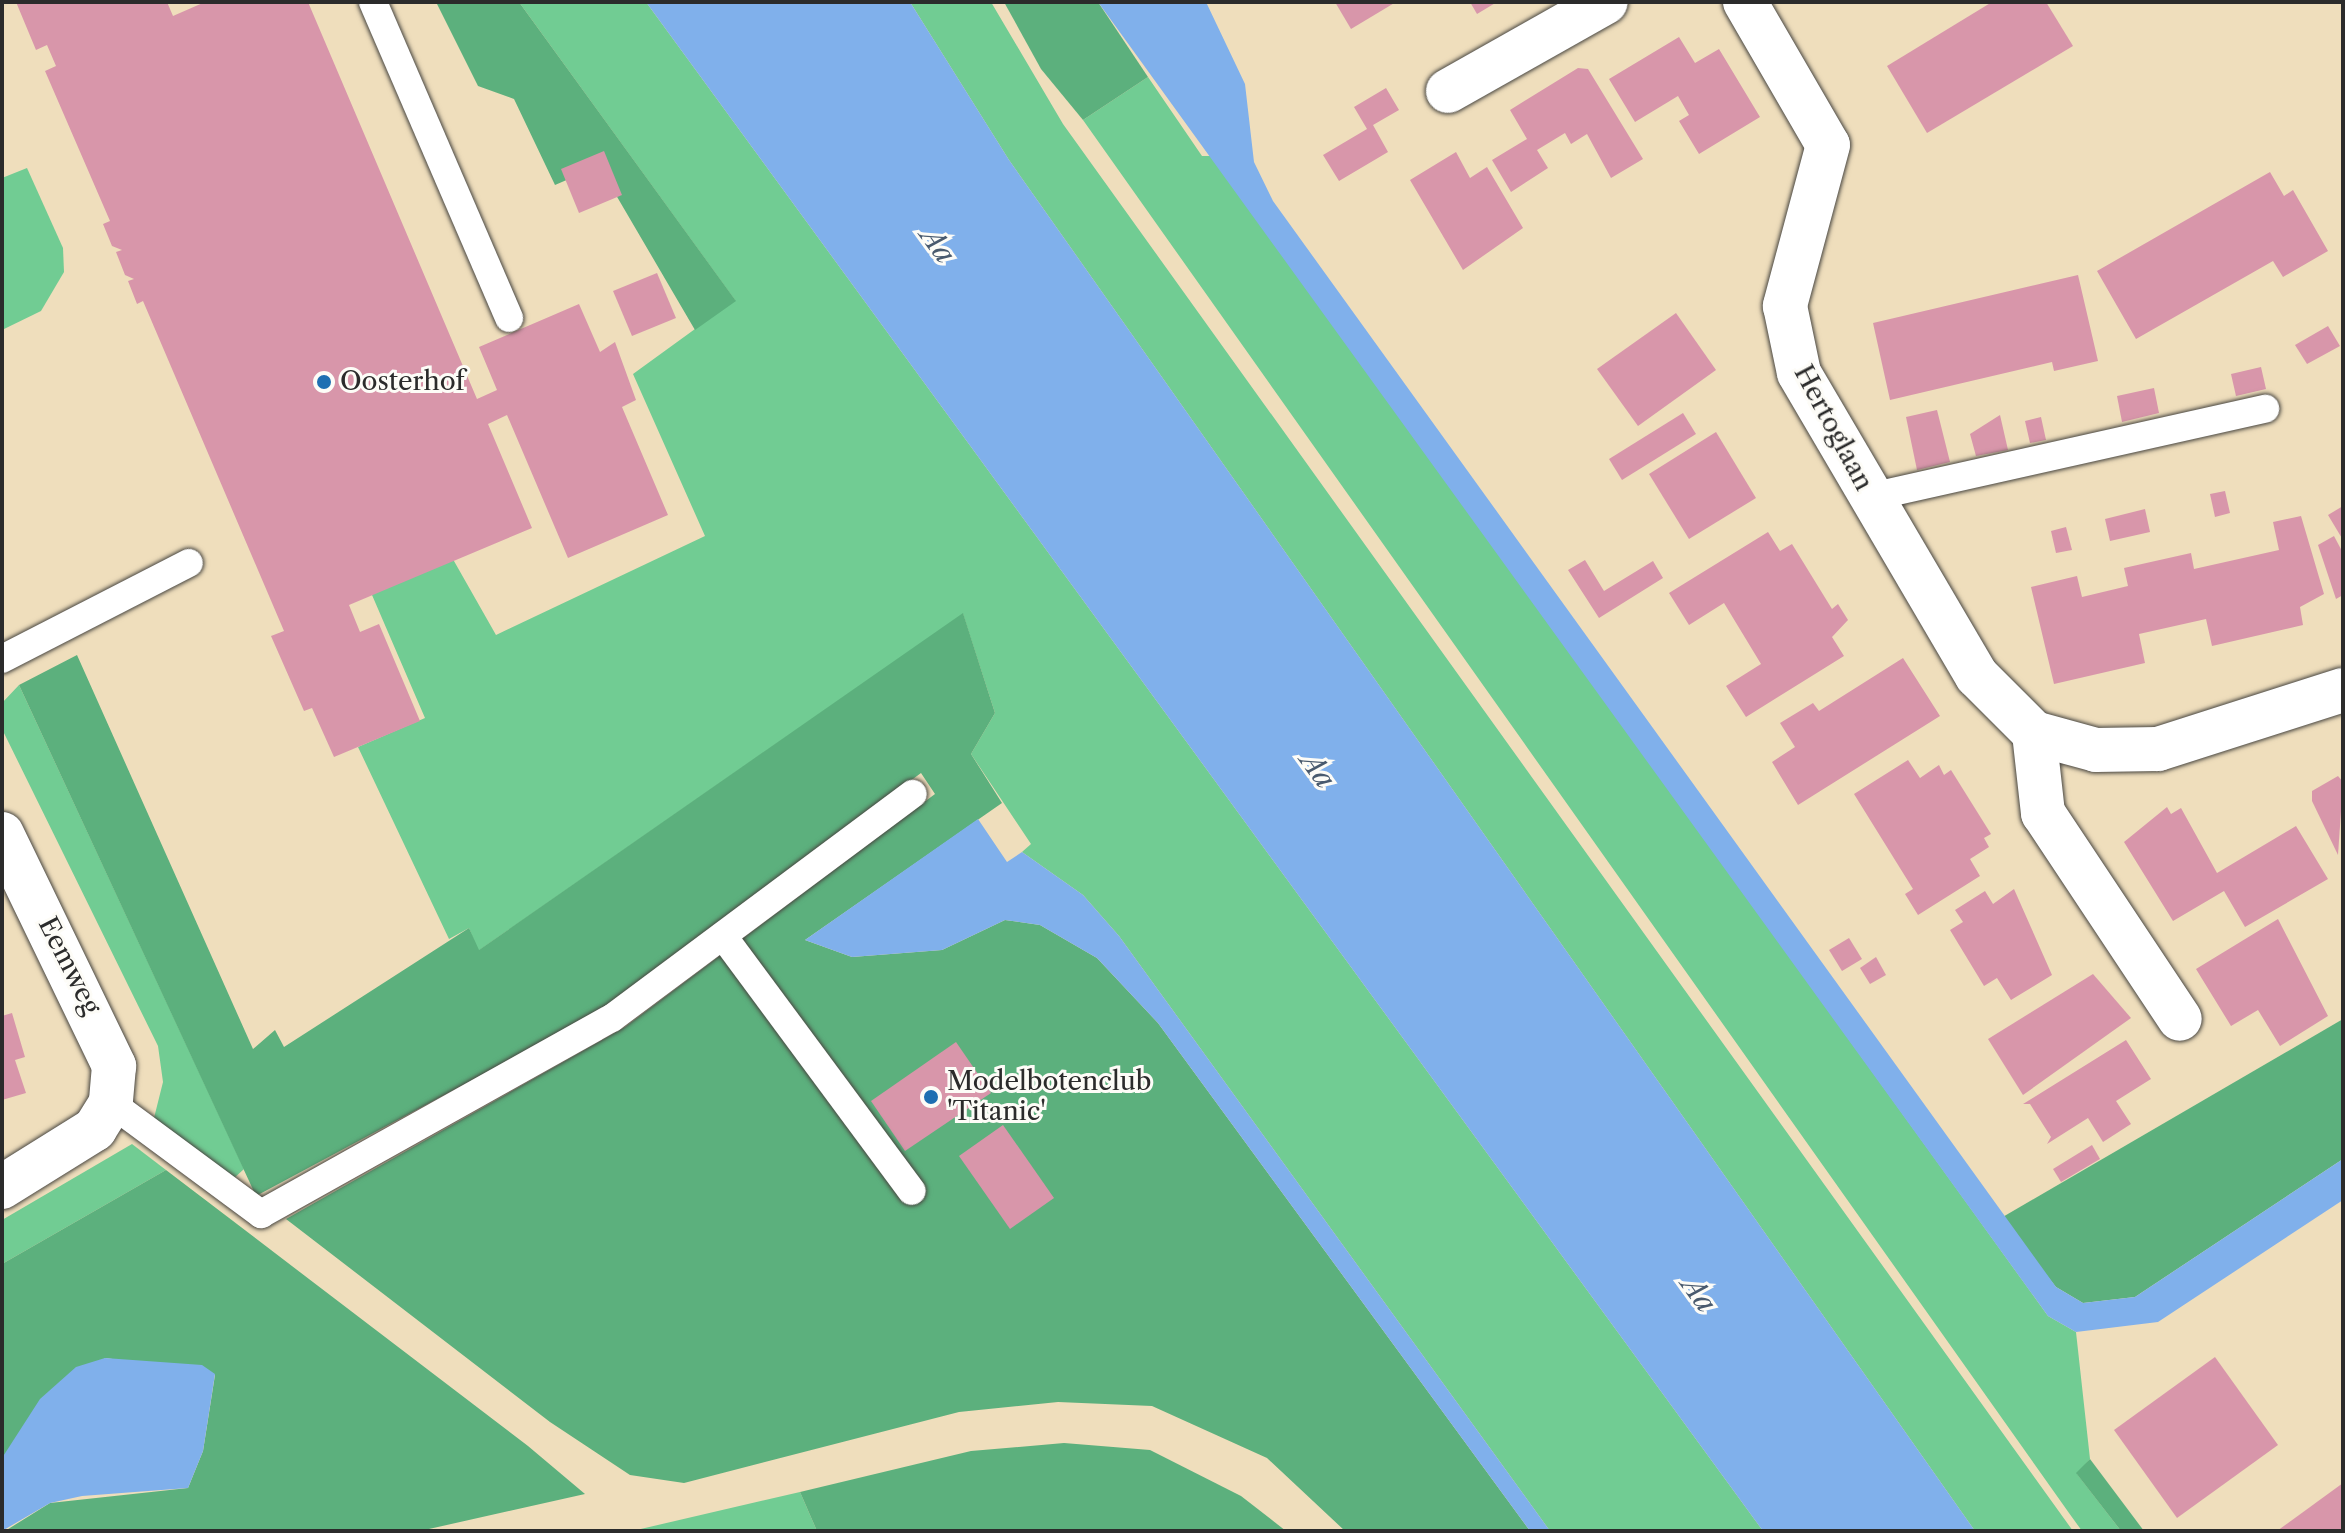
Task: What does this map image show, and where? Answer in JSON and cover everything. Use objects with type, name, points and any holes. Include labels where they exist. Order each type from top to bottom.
[{"type":"street","points":[[1448,91],[1606,2]]},
{"type":"street","name":"Hertoglaan","points":[[1745,2],[1828,145],[1785,306],[1799,373],[1977,676],[2034,733],[2096,750],[2158,749],[2343,690]]},
{"type":"street","points":[[2034,733],[2043,813],[2180,1019]]},
{"type":"street","name":"Eemweg","points":[[2,834],[104,1034],[114,1066],[111,1103]]},
{"type":"street","points":[[2,1187],[71,1149],[111,1103]]},
{"type":"lane","points":[[373,2],[509,318]]},
{"type":"lane","points":[[1870,497],[2265,409]]},
{"type":"lane","points":[[2,659],[189,563]]},
{"type":"lane","points":[[111,1103],[261,1214],[612,1018],[913,794]]},
{"type":"lane","points":[[723,936],[912,1191]]},
{"type":"green space","points":[[436,2],[519,2],[736,301],[695,330],[599,166],[555,185],[514,99],[478,86]]},
{"type":"green space","points":[[519,2],[646,2],[1763,1531],[1550,1531],[1119,936],[1083,895],[1022,852],[1031,844],[971,754],[995,713],[963,614],[478,951],[469,928],[449,939],[358,747],[425,718],[369,588],[450,554],[496,635],[705,536],[633,374],[735,300]]},
{"type":"green space","points":[[910,2],[991,2],[1063,124],[2073,1531],[1975,1531],[1009,160]]},
{"type":"green space","points":[[1004,2],[1098,2],[1148,77],[1083,120],[1041,69]]},
{"type":"green space","points":[[1148,77],[1202,156],[1213,156],[2048,1316],[2076,1332],[2090,1459],[2077,1474],[2121,1531],[2082,1531],[1083,120]]},
{"type":"green space","points":[[27,168],[63,248],[64,272],[41,311],[2,330],[2,178]]},
{"type":"green space","points":[[963,613],[995,713],[971,754],[1002,803],[805,940],[852,957],[942,950],[1005,920],[1040,925],[1097,958],[1158,1023],[1530,1531],[1345,1531],[1267,1458],[1152,1406],[1058,1402],[959,1412],[684,1483],[630,1475],[550,1422],[286,1219],[625,1027],[935,794],[921,773],[601,1011],[256,1196],[19,685],[77,655],[253,1049],[275,1030],[284,1047],[469,928],[479,950]]},
{"type":"green space","points":[[19,685],[244,1169],[232,1180],[154,1118],[163,1082],[158,1046],[2,729],[2,703]]},
{"type":"green space","points":[[2343,1019],[2343,1159],[2135,1297],[2083,1303],[2056,1287],[2001,1218]]},
{"type":"green space","points":[[132,1144],[166,1170],[2,1264],[2,1220]]},
{"type":"green space","points":[[166,1170],[528,1446],[585,1494],[420,1531],[5,1531],[50,1503],[188,1488],[203,1451],[215,1375],[106,1358],[87,1366],[2,1458],[2,1264]]},
{"type":"green space","points":[[1064,1443],[1150,1450],[1241,1496],[1286,1531],[817,1531],[800,1492],[971,1451]]},
{"type":"green space","points":[[2090,1459],[2144,1531],[2121,1531],[2076,1473]]},
{"type":"green space","points":[[800,1492],[817,1531],[632,1531]]},
{"type":"water","name":"Aa","points":[[646,2],[910,2],[1009,160],[1975,1531],[1763,1531]]},
{"type":"water","points":[[1098,2],[1206,2],[1245,84],[1254,162],[1273,201],[2056,1287],[2083,1303],[2135,1297],[2343,1159],[2343,1200],[2158,1322],[2076,1332],[2048,1316]]},
{"type":"water","points":[[978,819],[1007,862],[1022,852],[1083,895],[1119,936],[1550,1531],[1530,1531],[1158,1023],[1097,958],[1040,925],[1005,920],[942,950],[852,957],[805,940]]},
{"type":"water","points":[[105,1358],[202,1365],[215,1374],[203,1451],[188,1488],[82,1496],[50,1503],[2,1531],[2,1458],[40,1399],[76,1367]]},
{"type":"building","name":"Oosterhof","points":[[16,2],[167,2],[173,16],[205,2],[308,2],[477,399],[497,390],[479,347],[579,304],[600,352],[615,342],[636,400],[622,407],[668,515],[568,558],[507,415],[488,424],[532,528],[349,605],[360,632],[379,624],[420,721],[334,757],[312,708],[304,711],[271,636],[284,631],[143,301],[137,304],[128,281],[134,279],[125,275],[116,252],[122,250],[112,246],[103,224],[110,221],[45,71],[56,66],[47,45],[36,50]]},
{"type":"building","points":[[1335,2],[1396,2],[1351,29]]},
{"type":"building","points":[[1470,2],[1497,2],[1477,14]]},
{"type":"building","points":[[1992,2],[2046,2],[2073,46],[1927,133],[1887,66]]},
{"type":"building","points":[[1679,37],[1695,63],[1719,49],[1760,117],[1699,154],[1679,121],[1689,115],[1678,96],[1635,122],[1609,79]]},
{"type":"building","points":[[1578,68],[1588,69],[1643,159],[1611,178],[1587,134],[1571,144],[1565,133],[1537,150],[1548,168],[1511,192],[1492,160],[1527,139],[1510,110]]},
{"type":"building","points":[[1386,88],[1399,110],[1373,125],[1388,152],[1339,181],[1323,155],[1367,129],[1354,107]]},
{"type":"building","points":[[604,151],[622,195],[579,213],[561,169]]},
{"type":"building","points":[[1456,152],[1470,178],[1487,167],[1523,228],[1463,270],[1410,180]]},
{"type":"building","points":[[2270,172],[2284,196],[2293,190],[2328,251],[2283,277],[2273,261],[2136,339],[2097,271]]},
{"type":"building","points":[[657,273],[676,318],[632,336],[613,291]]},
{"type":"building","points":[[2078,275],[2098,361],[2054,371],[2052,362],[1890,400],[1873,323]]},
{"type":"building","points":[[1676,313],[1716,370],[1638,426],[1597,369]]},
{"type":"building","points":[[2328,326],[2340,346],[2307,364],[2295,345]]},
{"type":"building","points":[[2261,367],[2266,389],[2236,396],[2231,374]]},
{"type":"building","points":[[2154,388],[2159,413],[2122,422],[2117,396]]},
{"type":"building","points":[[1937,410],[1950,462],[1917,470],[1906,417]]},
{"type":"building","points":[[1683,413],[1696,434],[1622,480],[1609,459]]},
{"type":"building","points":[[2000,415],[2008,450],[1976,456],[1970,434]]},
{"type":"building","points":[[2041,417],[2046,440],[2030,443],[2025,421]]},
{"type":"building","points":[[1716,432],[1756,498],[1689,539],[1649,474]]},
{"type":"building","points":[[2225,491],[2230,513],[2215,517],[2210,494]]},
{"type":"building","points":[[2343,506],[2343,540],[2328,515]]},
{"type":"building","points":[[2145,509],[2150,532],[2110,541],[2105,519]]},
{"type":"building","points":[[2301,516],[2324,594],[2300,607],[2303,625],[2212,646],[2206,619],[2139,634],[2145,663],[2054,684],[2031,587],[2077,576],[2082,597],[2128,586],[2124,568],[2191,553],[2194,569],[2279,550],[2273,522]]},
{"type":"building","points":[[2066,527],[2072,550],[2056,553],[2051,531]]},
{"type":"building","points":[[1768,532],[1780,551],[1792,544],[1832,609],[1838,604],[1848,620],[1832,637],[1844,656],[1746,717],[1726,686],[1761,664],[1724,603],[1689,625],[1669,593]]},
{"type":"building","points":[[2334,536],[2343,553],[2343,595],[2336,599],[2318,545]]},
{"type":"building","points":[[1585,560],[1604,591],[1653,561],[1663,578],[1599,618],[1568,570]]},
{"type":"building","points":[[1903,658],[1940,716],[1798,805],[1772,762],[1795,747],[1780,723],[1813,703],[1819,711]]},
{"type":"building","points":[[1908,760],[1920,778],[1939,765],[1944,775],[1951,770],[1991,834],[1984,838],[1989,847],[1970,859],[1980,876],[1918,915],[1905,894],[1913,889],[1854,794]]},
{"type":"building","points":[[2338,776],[2343,782],[2338,855],[2312,801],[2312,791]]},
{"type":"building","points":[[2167,807],[2171,814],[2181,808],[2217,873],[2296,826],[2328,879],[2245,927],[2224,891],[2173,921],[2124,842]]},
{"type":"building","points":[[2014,889],[2052,975],[2011,1000],[1997,978],[1984,986],[1950,930],[1963,922],[1955,910],[1985,891],[1993,904]]},
{"type":"building","points":[[2278,919],[2328,1016],[2280,1046],[2258,1010],[2231,1026],[2196,969]]},
{"type":"building","points":[[1849,938],[1862,959],[1842,971],[1829,950]]},
{"type":"building","points":[[1876,957],[1886,975],[1870,984],[1860,968]]},
{"type":"building","points":[[2093,974],[2131,1018],[2023,1095],[1988,1039]]},
{"type":"building","points":[[12,1013],[25,1057],[15,1060],[26,1093],[2,1100],[2,1016]]},
{"type":"building","points":[[2126,1040],[2151,1079],[2116,1101],[2131,1124],[2103,1142],[2088,1118],[2047,1144],[2051,1137],[2030,1104],[2023,1104]]},
{"type":"building","name":"Modelbotenclub 'Titanic'","points":[[956,1042],[991,1093],[905,1151],[871,1101]]},
{"type":"building","points":[[1003,1125],[1054,1198],[1010,1229],[959,1156]]},
{"type":"building","points":[[2092,1145],[2100,1159],[2061,1182],[2053,1169]]},
{"type":"building","points":[[2215,1357],[2278,1445],[2177,1518],[2114,1430]]},
{"type":"building","points":[[2343,1483],[2343,1531],[2277,1531]]},
{"type":"place","name":"Oosterhof","points":[[324,382]]},
{"type":"place","name":"Modelbotenclub 'Titanic'","points":[[931,1097]]}]
